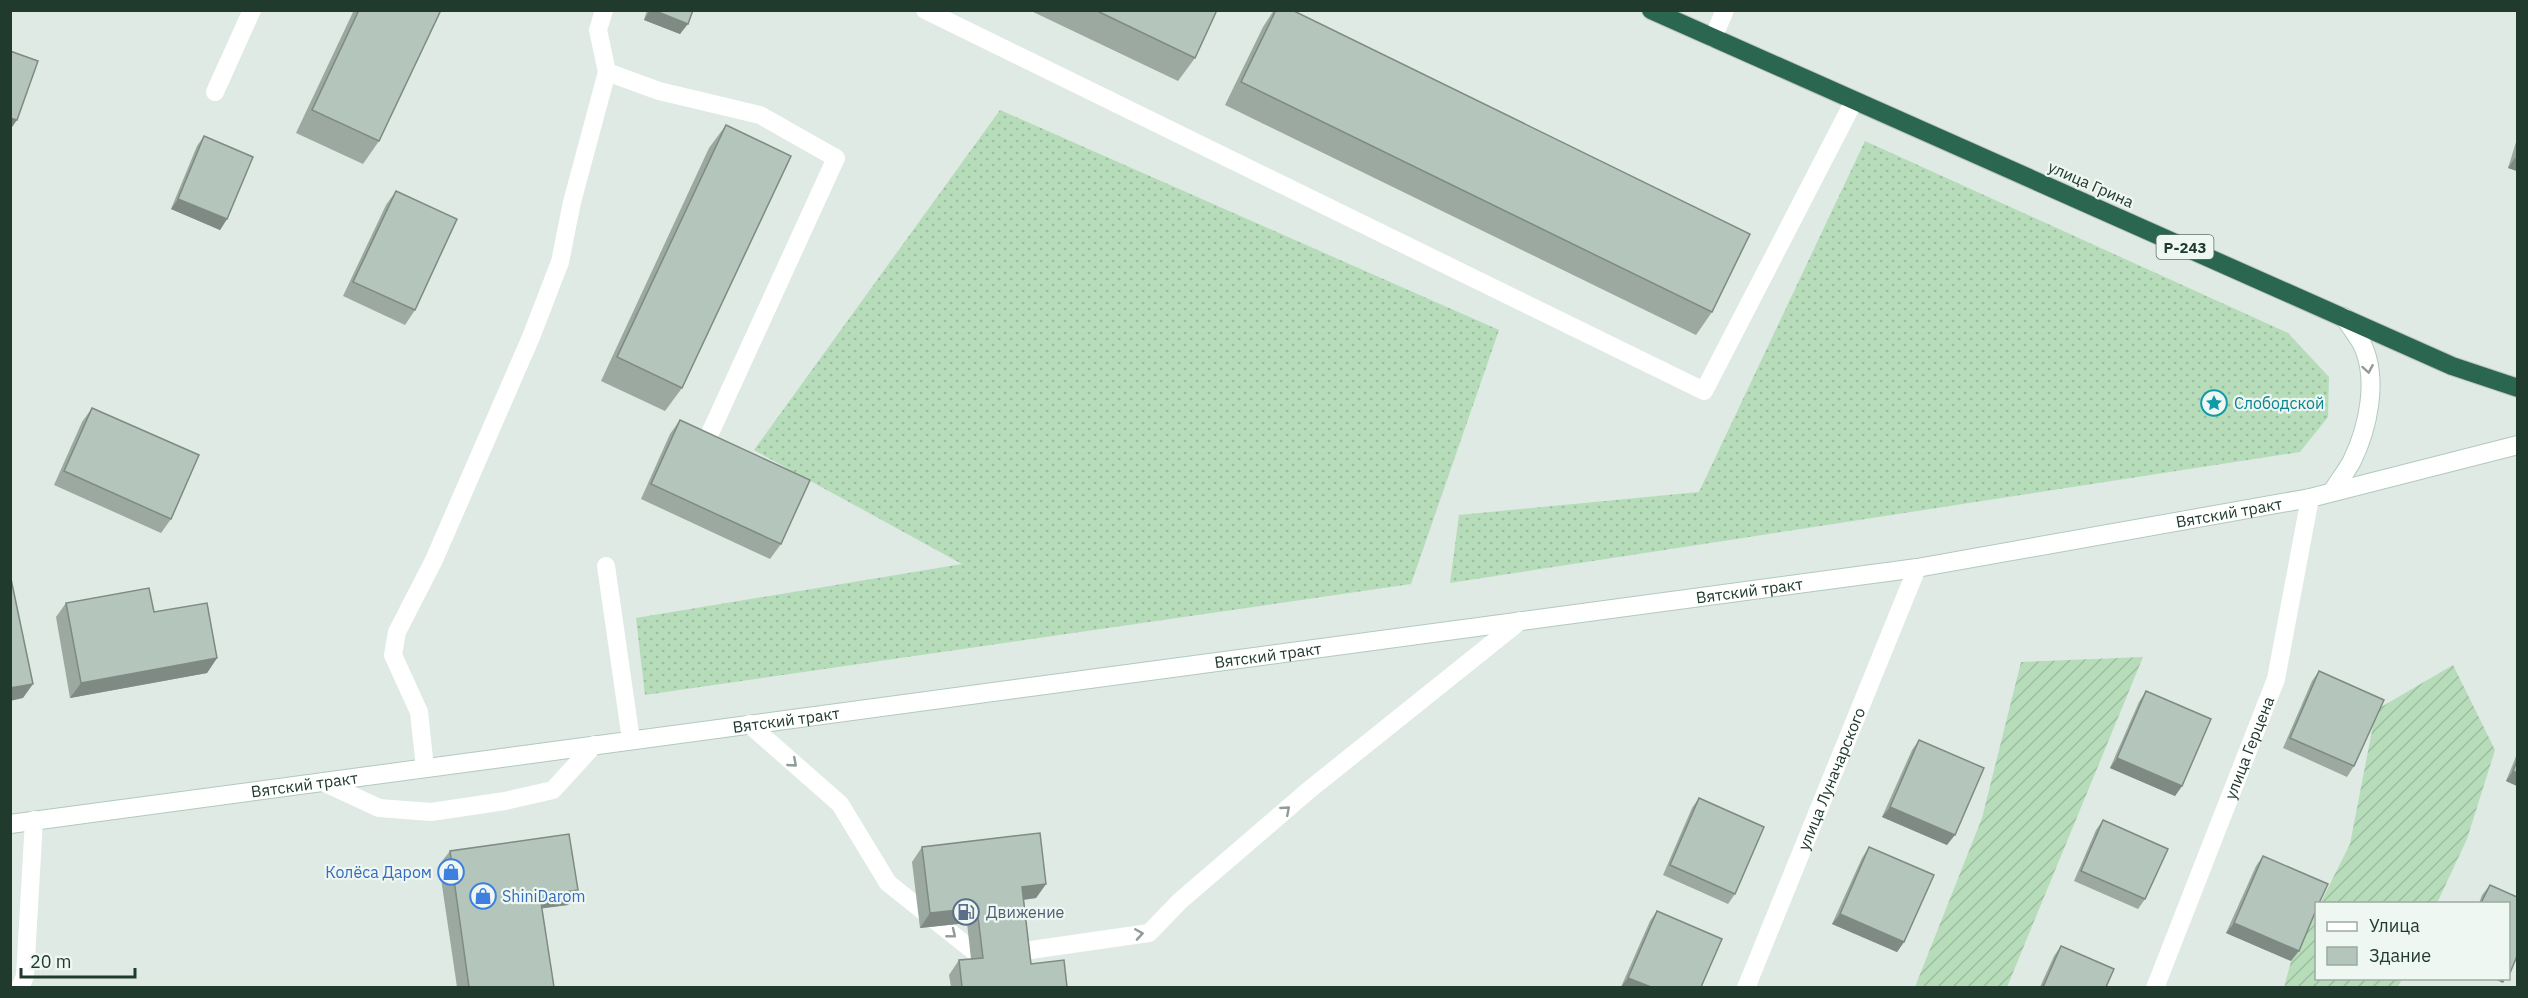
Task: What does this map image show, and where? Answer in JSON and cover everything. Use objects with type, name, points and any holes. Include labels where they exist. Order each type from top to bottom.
[{"type":"highway","name":"улица Грина","points":[[1651,10],[2452,366],[2517,388]]},
{"type":"main road","points":[[215,92],[252,10]]},
{"type":"main road","points":[[425,768],[419,712],[412,693],[399,672],[393,654],[397,632],[434,560],[531,337],[560,262],[572,202],[607,72],[598,30],[604,10]]},
{"type":"main road","points":[[925,10],[1704,391],[1854,101]]},
{"type":"main road","points":[[1713,38],[1725,10]]},
{"type":"main road","points":[[607,72],[659,91],[760,115],[836,158],[711,431]]},
{"type":"main road","points":[[2332,492],[2351,462],[2364,427],[2369,402],[2370,374],[2362,345],[2344,317]]},
{"type":"main road","name":"Вятский тракт","points":[[10,824],[1917,568],[2310,498],[2517,445]]},
{"type":"main road","name":"улица Герцена","points":[[2155,987],[2276,679],[2310,498]]},
{"type":"main road","points":[[606,566],[631,740]]},
{"type":"main road","name":"улица Луначарского","points":[[1746,987],[1917,568]]},
{"type":"main road","points":[[749,724],[840,804],[888,883],[976,953],[1010,953],[1149,933],[1180,900],[1309,790],[1520,621]]},
{"type":"main road","points":[[322,782],[379,808],[431,812],[505,801],[553,790],[594,745]]},
{"type":"main road","points":[[20,987],[25,976],[34,820]]},
{"type":"green space","points":[[1000,110],[1499,330],[1411,584],[645,695],[636,618],[962,564],[754,450]]},
{"type":"green space","points":[[1865,141],[2288,333],[2329,377],[2328,417],[2300,452],[1450,583],[1459,515],[1699,492]]},
{"type":"green space","points":[[2143,657],[2007,987],[1915,987],[1982,818],[2021,662]]},
{"type":"green space","points":[[2453,665],[2495,750],[2467,839],[2437,902],[2321,902],[2350,844],[2376,710]]},
{"type":"green space","points":[[2315,913],[2315,980],[2402,980],[2398,987],[2284,988],[2291,961]]},
{"type":"building","points":[[359,10],[441,10],[379,141],[312,110]]},
{"type":"building","points":[[653,10],[693,10],[688,24]]},
{"type":"building","points":[[1095,10],[1217,10],[1195,58]]},
{"type":"building","points":[[1276,10],[1292,10],[1750,234],[1712,312],[1241,82]]},
{"type":"building","points":[[10,51],[38,61],[17,120],[10,118]]},
{"type":"building","points":[[726,125],[791,156],[682,388],[617,357]]},
{"type":"building","points":[[204,136],[253,157],[227,219],[178,199]]},
{"type":"building","points":[[396,191],[457,219],[415,310],[353,282]]},
{"type":"building","points":[[92,408],[199,455],[171,519],[64,471]]},
{"type":"building","points":[[680,420],[810,480],[781,544],[651,484]]},
{"type":"building","points":[[10,574],[33,684],[10,688]]},
{"type":"building","points":[[149,588],[154,612],[207,603],[217,658],[81,683],[66,603]]},
{"type":"building","points":[[2319,671],[2384,700],[2354,766],[2290,738]]},
{"type":"building","points":[[2146,691],[2211,719],[2182,786],[2117,758]]},
{"type":"building","points":[[1919,740],[1984,768],[1955,835],[1890,807]]},
{"type":"building","points":[[2517,761],[2517,773],[2513,771]]},
{"type":"building","points":[[1699,798],[1764,827],[1735,894],[1670,865]]},
{"type":"building","points":[[2103,820],[2168,849],[2145,899],[2081,871]]},
{"type":"building","name":"Движение","points":[[1040,833],[1046,884],[1022,887],[1031,964],[1064,960],[1067,987],[962,987],[959,960],[983,958],[977,908],[930,913],[922,847]]},
{"type":"building","points":[[569,834],[578,890],[540,896],[554,987],[469,987],[450,851]]},
{"type":"building","points":[[1869,847],[1934,875],[1904,942],[1840,914]]},
{"type":"building","points":[[2263,856],[2328,884],[2319,902],[2315,902],[2315,912],[2299,951],[2234,923]]},
{"type":"building","points":[[2490,885],[2517,897],[2517,956],[2510,973],[2510,902],[2482,902]]},
{"type":"building","points":[[1657,911],[1722,939],[1701,987],[1651,987],[1628,978]]},
{"type":"building","points":[[2061,946],[2114,969],[2106,987],[2043,987]]},
{"type":"place","name":"Слободской","points":[[2214,403]]},
{"type":"place","name":"Колёса Даром","points":[[451,872]]},
{"type":"place","name":"ShiniDarom","points":[[483,896]]},
{"type":"place","name":"Движение","points":[[966,912]]}]
